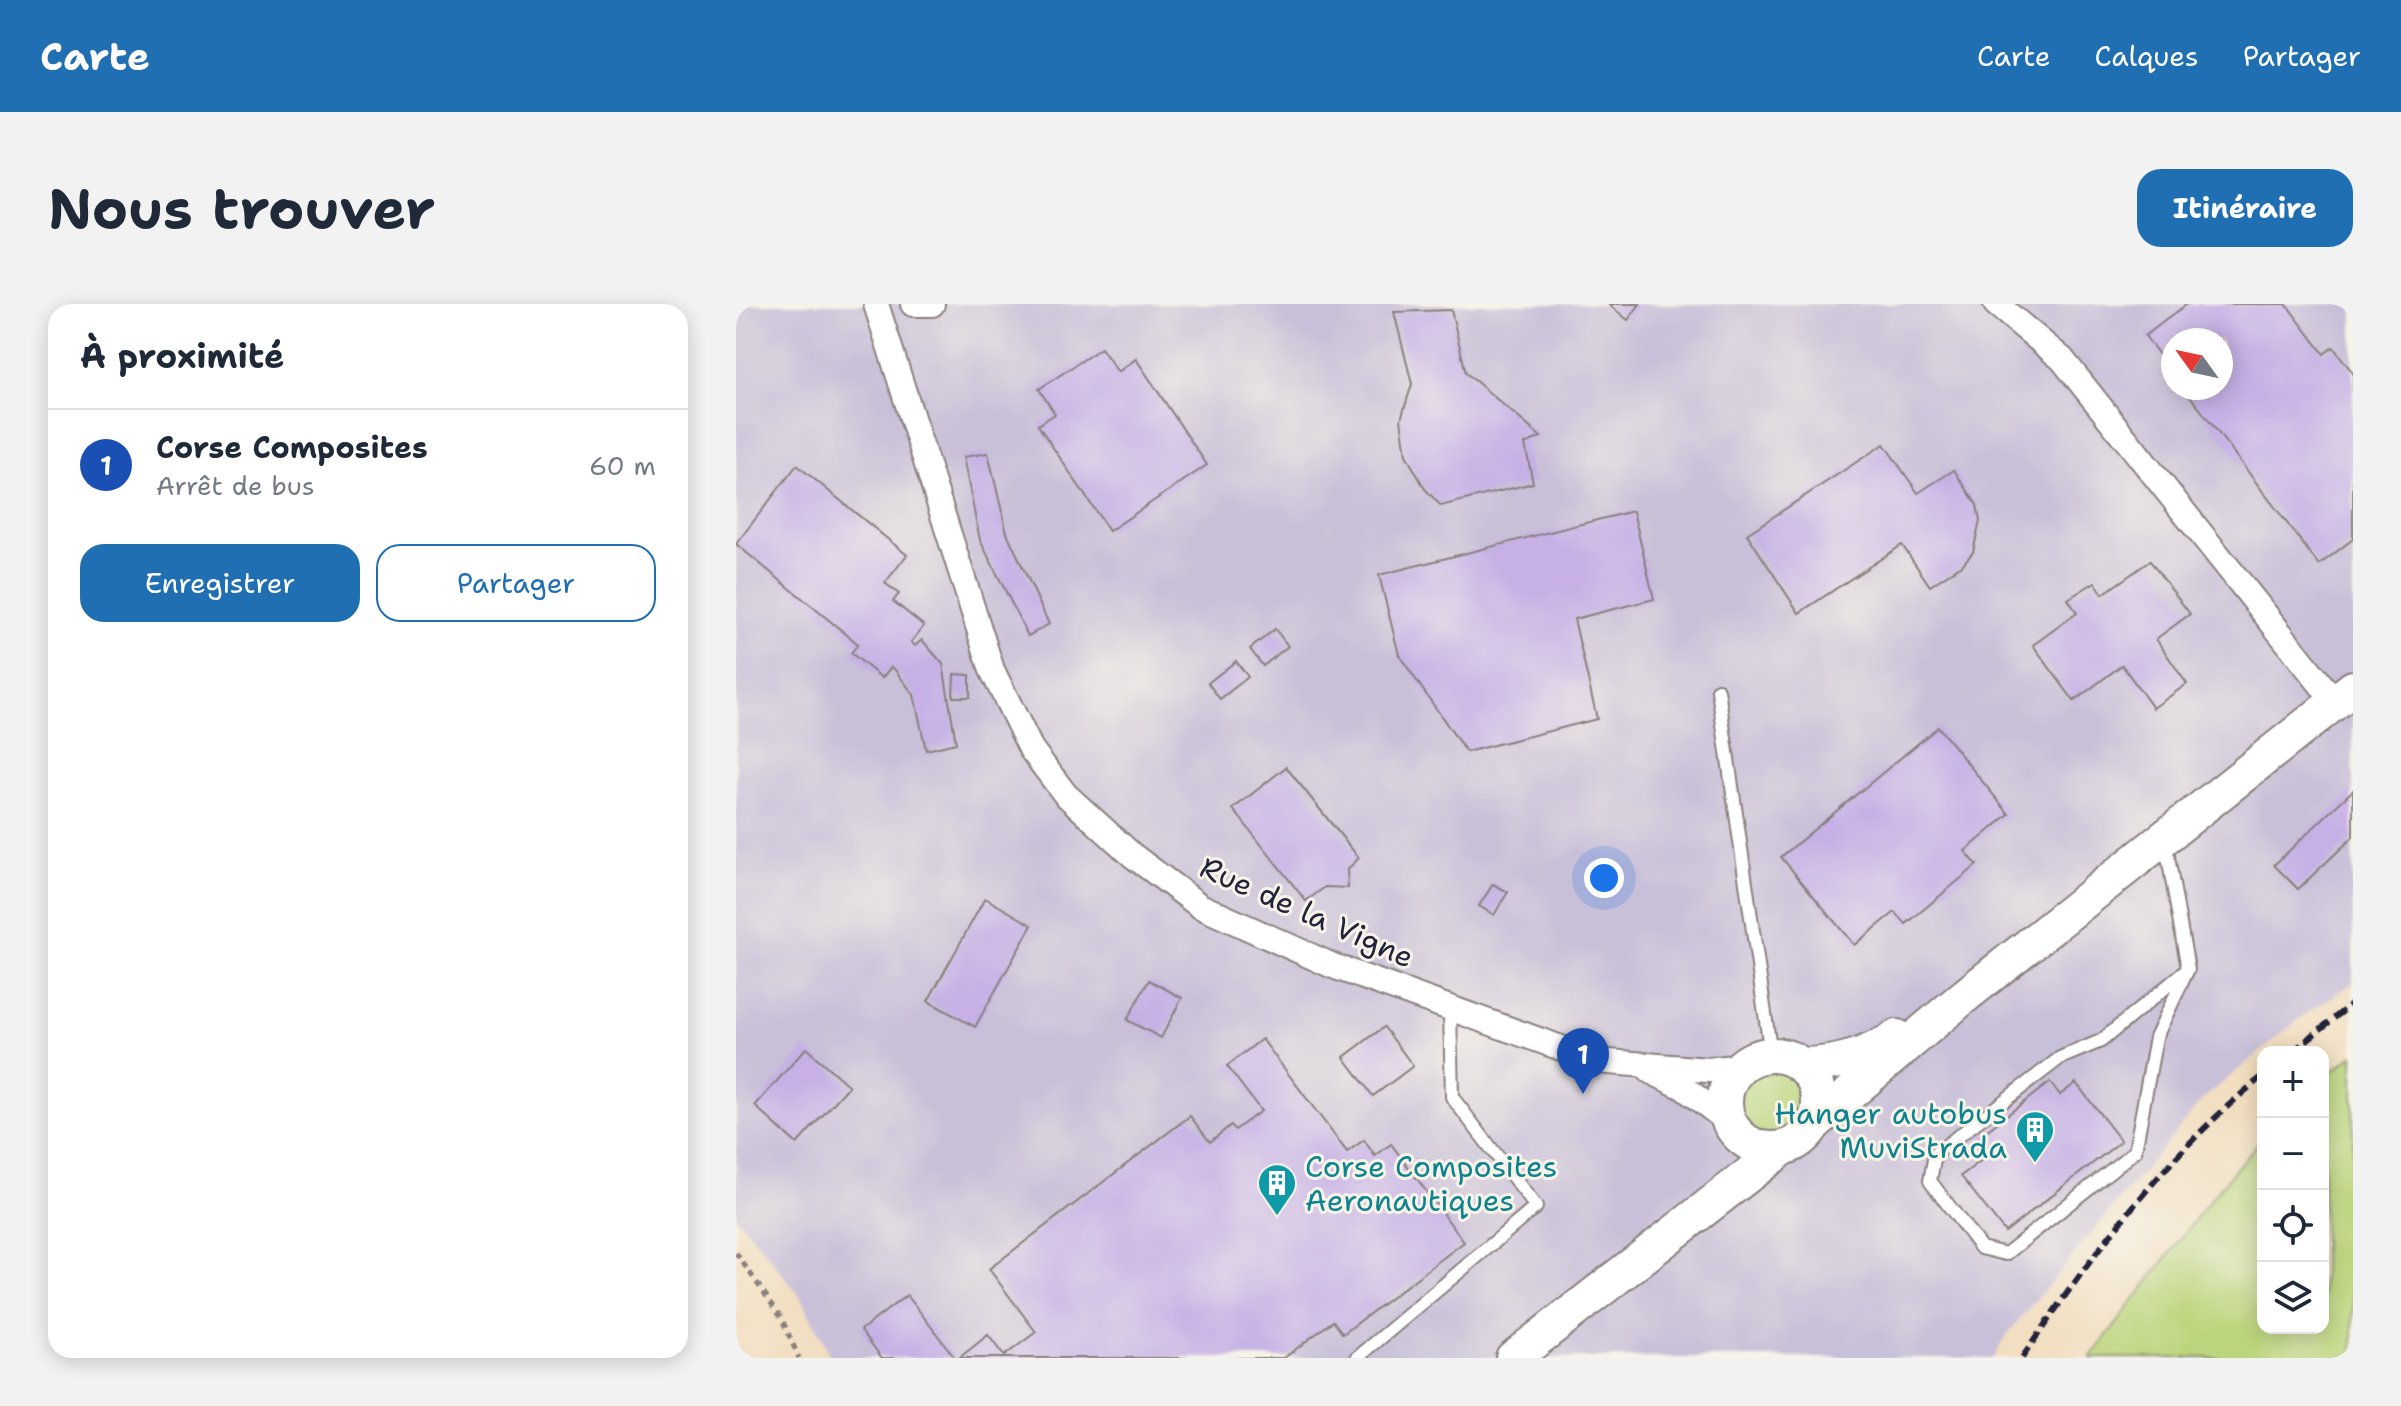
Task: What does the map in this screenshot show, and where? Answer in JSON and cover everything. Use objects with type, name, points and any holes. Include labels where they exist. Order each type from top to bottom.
[{"type":"main road","points":[[1513,1358],[1783,1148],[1800,1140],[1815,1123],[1966,995],[2344,695]]},
{"type":"main road","points":[[1696,1215],[1724,1172],[1729,1122],[1725,1097],[1732,1077],[1771,1062],[1831,1065],[1874,1051],[1966,995]]},
{"type":"main road","points":[[1771,1062],[1818,1089],[1815,1123]]},
{"type":"main road","points":[[1729,1122],[1745,1142],[1764,1149],[1783,1148]]},
{"type":"street","name":"Rue de la Vigne","points":[[876,304],[992,670],[1031,749],[1065,794],[1132,855],[1200,906],[1333,966],[1597,1061],[1641,1067],[1708,1070],[1771,1062]]},
{"type":"street","points":[[913,304],[932,304]]},
{"type":"street","points":[[1996,304],[2062,359],[2344,695]]},
{"type":"street","name":"Rue de la Vigne","points":[[1641,1067],[1683,1087],[1729,1122]]},
{"type":"lane","points":[[1718,690],[1771,1062]]},
{"type":"lane","points":[[2165,837],[2188,969],[2156,1037],[2135,1151],[2006,1254],[1981,1248],[1930,1181],[1935,1154],[2060,1058],[2101,1041],[2188,969]]},
{"type":"lane","points":[[1357,1358],[1536,1207],[1452,1097],[1450,1009]]},
{"type":"path","points":[[736,1253],[781,1317],[799,1358]]},
{"type":"shaded area","points":[[736,304],[2353,304],[2353,983],[2307,1013],[2267,1046],[2257,1046],[2257,1054],[2203,1099],[2006,1336],[1993,1358],[831,1358],[800,1296],[736,1216]]},
{"type":"green space","points":[[2353,1055],[2353,1358],[2091,1358],[2217,1191],[2257,1144],[2257,1334],[2329,1334],[2329,1074]]},
{"type":"green space","points":[[1769,1066],[1784,1069],[1796,1077],[1804,1089],[1807,1104],[1804,1119],[1796,1131],[1784,1139],[1769,1142],[1754,1139],[1742,1131],[1734,1119],[1731,1104],[1734,1089],[1742,1077],[1754,1069]]},
{"type":"building","points":[[1608,304],[1640,304],[1628,320]]},
{"type":"building","points":[[2187,304],[2286,304],[2324,354],[2333,347],[2353,373],[2353,539],[2319,565],[2193,400],[2233,400],[2233,328],[2161,328],[2161,357],[2145,336]]},
{"type":"building","points":[[1451,310],[1466,373],[1541,437],[1525,444],[1533,483],[1441,506],[1425,489],[1406,455],[1401,419],[1412,384],[1394,312]]},
{"type":"building","points":[[1101,348],[1118,372],[1136,359],[1207,465],[1109,531],[1038,425],[1055,414],[1039,389]]},
{"type":"building","points":[[1884,444],[1918,493],[1954,470],[1977,505],[1980,521],[1973,552],[1963,564],[1930,586],[1902,545],[1799,613],[1747,534]]},
{"type":"building","points":[[988,453],[1007,533],[1049,624],[1028,636],[980,540],[963,457]]},
{"type":"building","points":[[797,465],[907,555],[885,583],[899,594],[893,601],[924,626],[911,642],[915,646],[922,640],[943,664],[956,743],[926,750],[914,695],[895,670],[891,667],[882,678],[851,653],[858,644],[736,544]]},
{"type":"building","points":[[1633,511],[1654,599],[1574,619],[1597,719],[1466,752],[1399,655],[1379,575]]},
{"type":"building","points":[[2150,561],[2190,614],[2156,639],[2187,684],[2153,708],[2122,665],[2074,701],[2033,645],[2077,613],[2068,599],[2095,582],[2103,594]]},
{"type":"building","points":[[1275,629],[1288,646],[1263,666],[1250,649]]},
{"type":"building","points":[[1236,661],[1248,677],[1220,699],[1208,683]]},
{"type":"building","points":[[954,674],[970,675],[970,697],[953,697]]},
{"type":"building","points":[[1938,727],[2009,814],[1965,851],[1977,865],[1906,924],[1895,912],[1854,945],[1781,857]]},
{"type":"building","points":[[1286,767],[1359,858],[1347,870],[1348,888],[1325,887],[1306,901],[1233,809]]},
{"type":"building","points":[[2353,790],[2353,837],[2298,889],[2274,865]]},
{"type":"building","points":[[1493,884],[1508,892],[1494,915],[1479,906]]},
{"type":"building","points":[[985,898],[1032,925],[975,1027],[928,1001]]},
{"type":"building","points":[[1149,980],[1182,998],[1161,1038],[1127,1020]]},
{"type":"building","points":[[1384,1027],[1413,1066],[1373,1096],[1344,1057]]},
{"type":"building","name":"Corse Composites Aeronautiques","points":[[1262,1039],[1347,1152],[1364,1140],[1375,1156],[1391,1144],[1464,1242],[1343,1334],[1333,1321],[1284,1358],[959,1358],[988,1335],[1004,1356],[1036,1332],[989,1269],[1190,1116],[1210,1142],[1231,1125],[1235,1130],[1261,1111],[1227,1066]]},
{"type":"building","points":[[806,1048],[849,1086],[797,1144],[755,1106]]},
{"type":"building","name":"Hanger autobus MuviStrada","points":[[2050,1082],[2060,1095],[2076,1083],[2121,1141],[2005,1232],[1961,1176],[1992,1152],[1980,1136]]},
{"type":"building","points":[[907,1295],[955,1358],[882,1358],[861,1330]]},
{"type":"railway","points":[[2299,1046],[2353,1003]]},
{"type":"railway","points":[[2022,1358],[2132,1208],[2194,1139],[2257,1081]]},
{"type":"place","name":"Corse Composites","points":[[1583,1094]]},
{"type":"place","name":"Hanger autobus MuviStrada","points":[[2035,1164]]},
{"type":"place","name":"Corse Composites Aeronautiques","points":[[1277,1217]]}]
